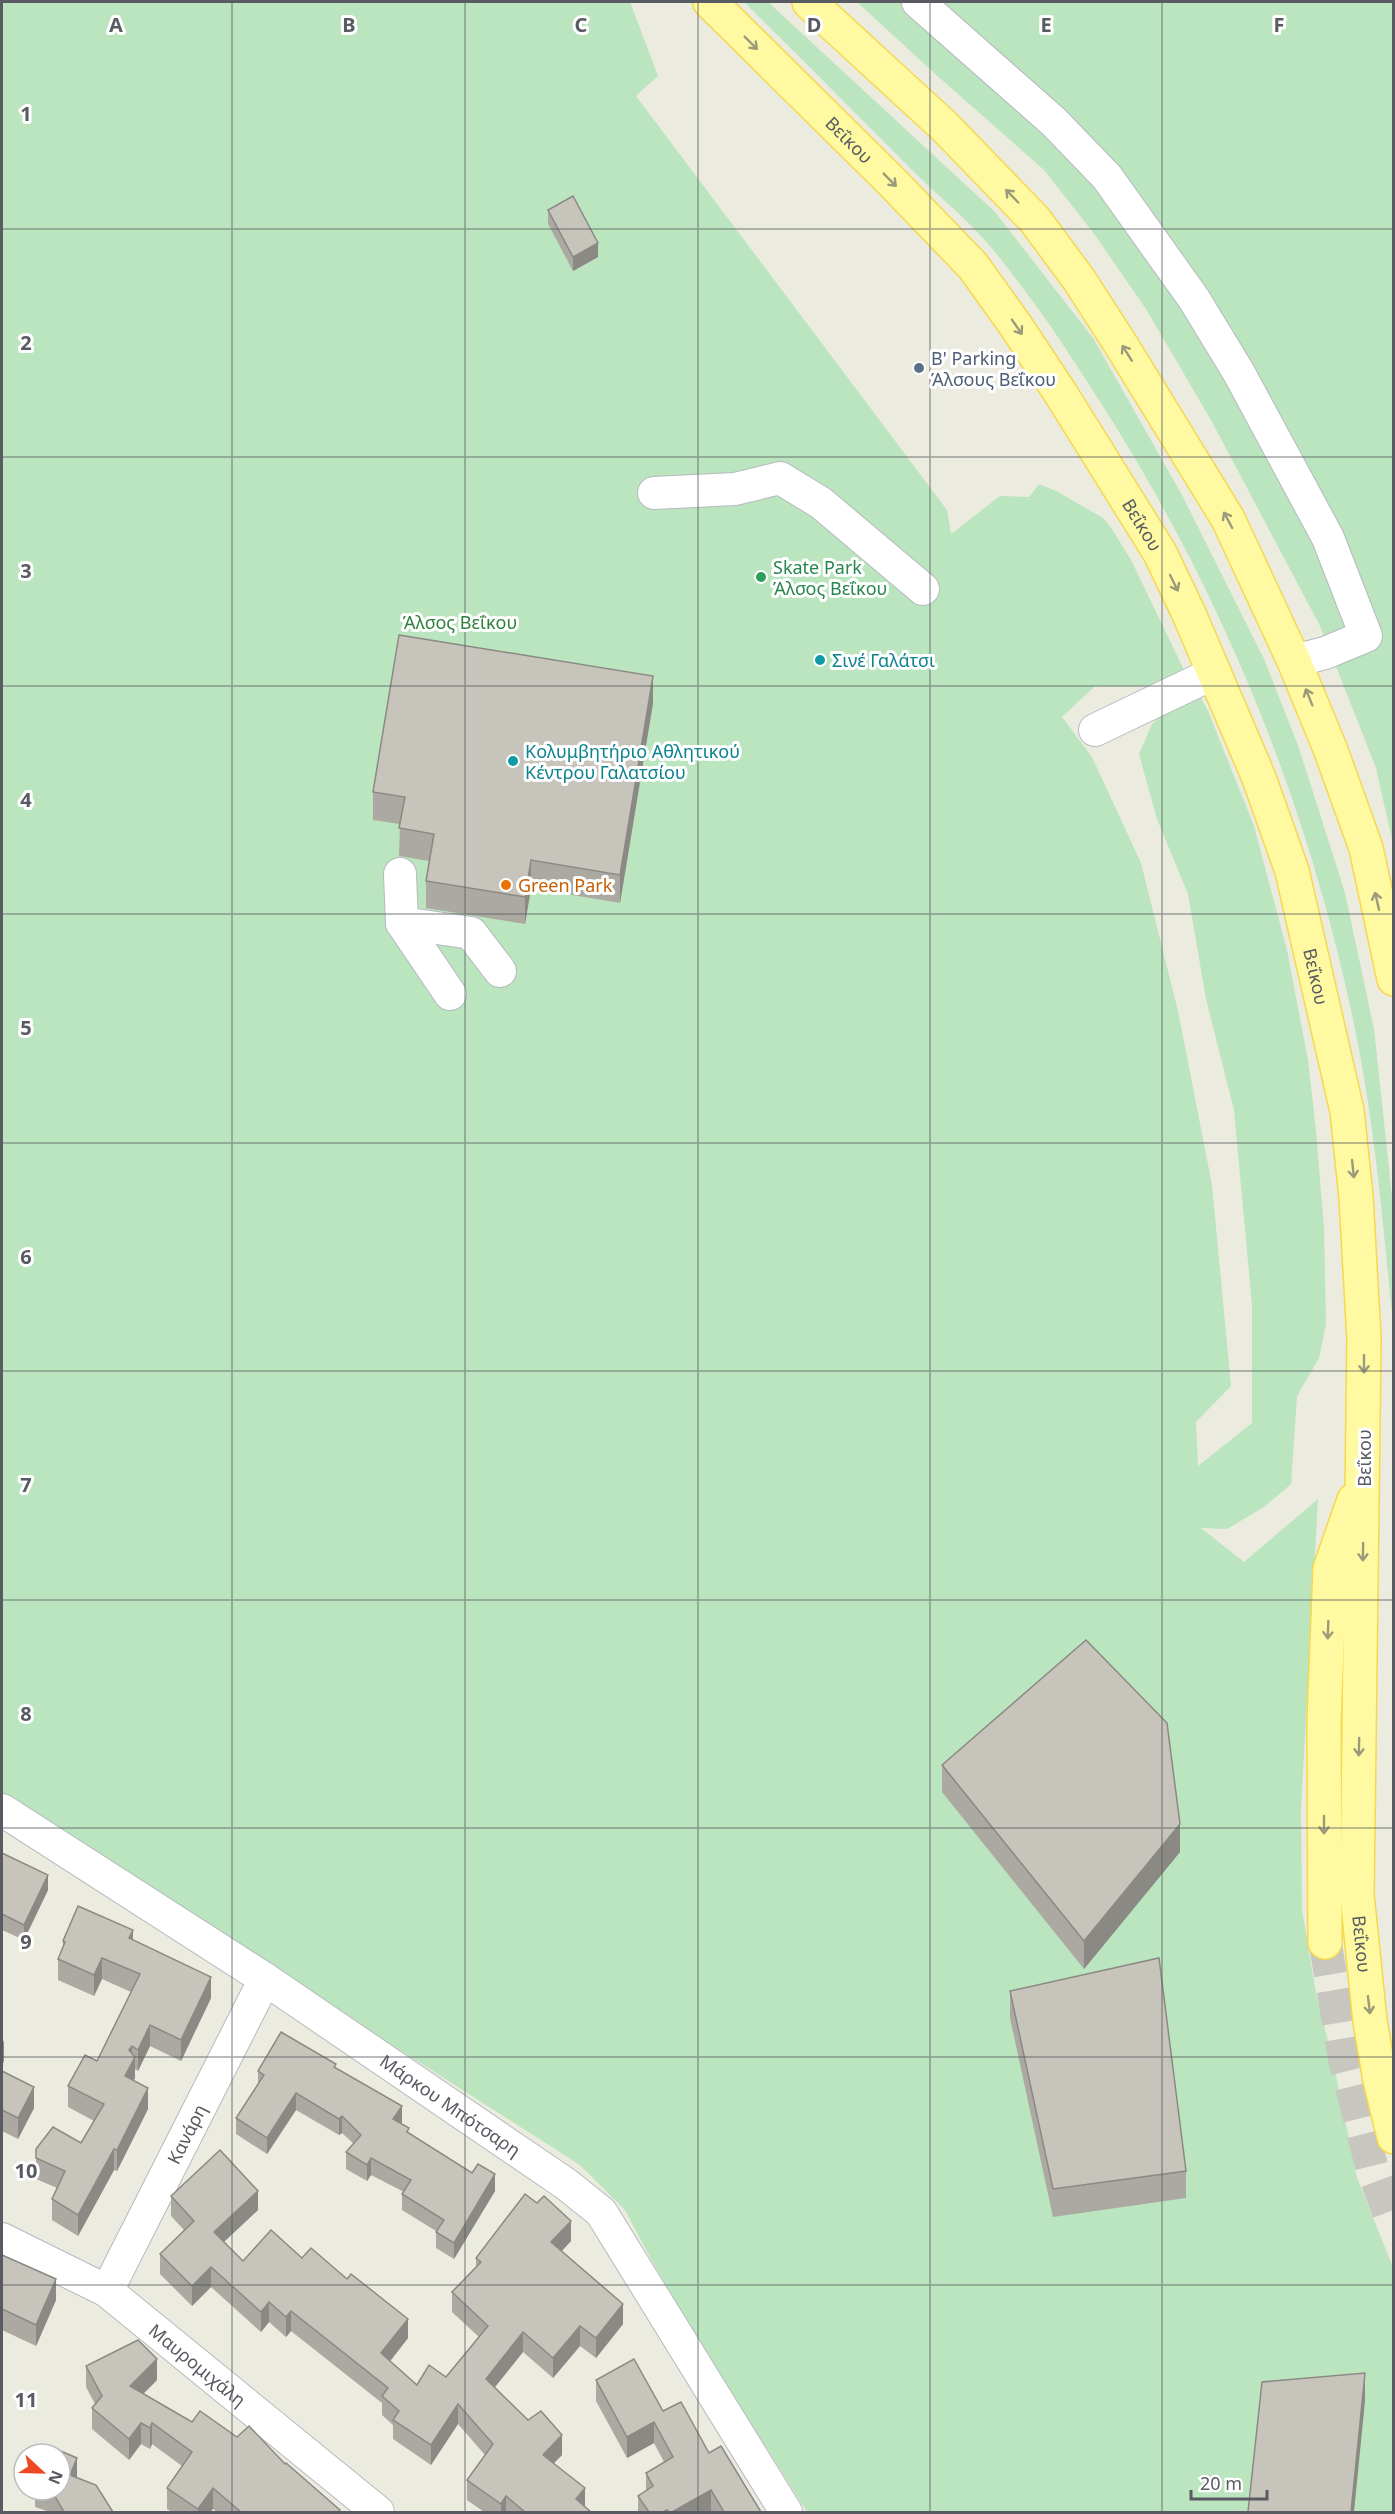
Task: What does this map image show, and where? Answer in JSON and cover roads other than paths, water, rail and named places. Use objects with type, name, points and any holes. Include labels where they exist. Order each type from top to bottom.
[{"type":"main road","name":"Βεΐκου","points":[[710,2],[892,182],[973,266],[1061,394],[1160,553],[1259,778],[1292,871],[1347,1111],[1356,1197],[1364,1339],[1357,1895],[1370,2021],[1380,2079],[1394,2137]]},
{"type":"main road","points":[[809,2],[945,127],[1035,220],[1074,272],[1228,519],[1294,661],[1331,751],[1366,848],[1394,979]]},
{"type":"main road","points":[[1325,1942],[1324,1722],[1330,1569],[1364,1473]]},
{"type":"street","points":[[918,2],[1054,122],[1107,177],[1194,299],[1239,373],[1328,538],[1366,636],[1325,653],[1294,661]]},
{"type":"street","points":[[654,493],[735,489],[780,478],[821,503],[922,589]]},
{"type":"street","points":[[1095,730],[1214,673]]},
{"type":"street","points":[[400,874],[402,923],[450,994]]},
{"type":"street","points":[[402,923],[471,933],[500,971]]},
{"type":"street","name":"Μάρκου Μπότσαρη","points":[[2,1810],[265,1979],[566,2184],[601,2212],[786,2512]]},
{"type":"street","name":"Κανάρη","points":[[107,2291],[265,1979]]},
{"type":"street","name":"Μαυρομιχάλη","points":[[2,2239],[107,2291],[378,2512]]},
{"type":"tunnel","points":[[1325,1942],[1345,2061],[1372,2168],[1394,2226]]},
{"type":"place","name":"Β' Parking Άλσους Βεΐκου","points":[[919,368]]},
{"type":"place","name":"Skate Park Άλσος Βεΐκου","points":[[761,577]]},
{"type":"place","name":"Σινέ Γαλάτσι","points":[[820,660]]},
{"type":"place","name":"Κολυμβητήριο Αθλητικού Κέντρου Γαλατσίου","points":[[513,761]]},
{"type":"place","name":"Green Park","points":[[506,885]]},
{"type":"park label","name":"Άλσος Βεΐκου","points":[[460,622]]}]
